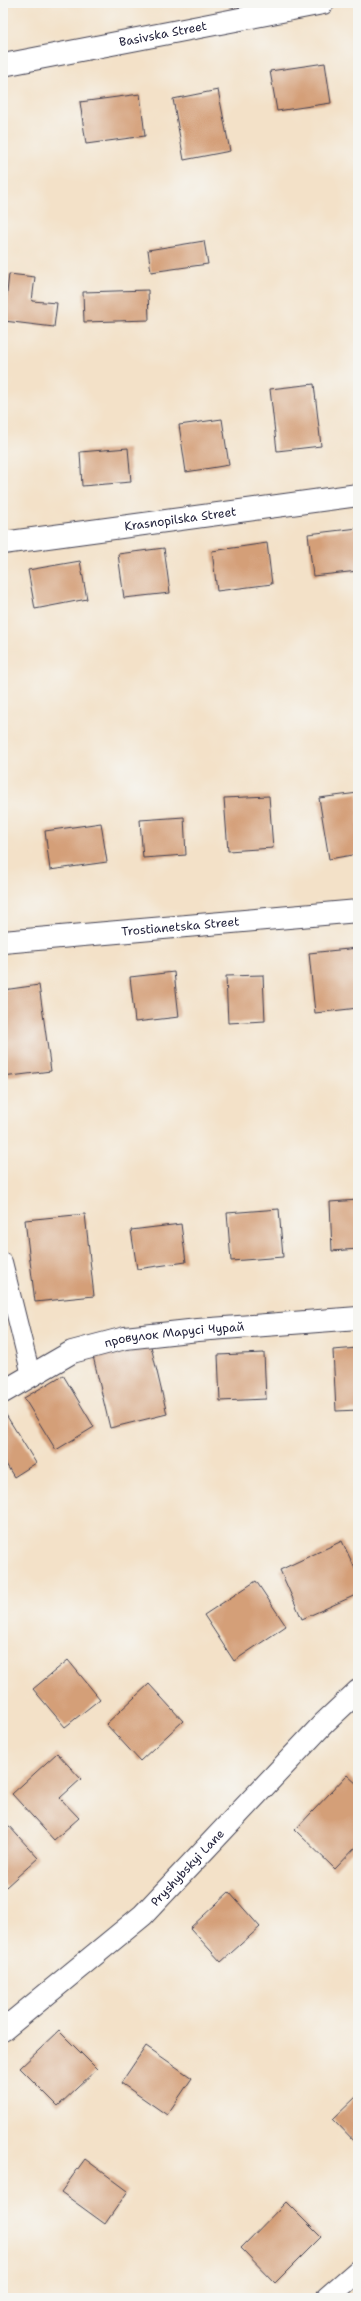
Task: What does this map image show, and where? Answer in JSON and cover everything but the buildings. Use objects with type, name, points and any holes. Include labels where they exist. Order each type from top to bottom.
[{"type":"street","name":"Basivska Street","points":[[3,65],[323,3]]},
{"type":"street","name":"Krasnopilska Street","points":[[3,543],[358,495]]},
{"type":"street","name":"Trostianetska Street","points":[[3,942],[358,911]]},
{"type":"street","name":"провулок Марусі Чурай","points":[[3,1392],[72,1352],[125,1338],[198,1330],[358,1318]]},
{"type":"street","name":"Pryshybskyi Lane","points":[[3,2030],[143,1915],[324,1723],[358,1692]]},
{"type":"street","points":[[327,2298],[358,2271]]},
{"type":"lane","points":[[3,1262],[31,1375]]}]
